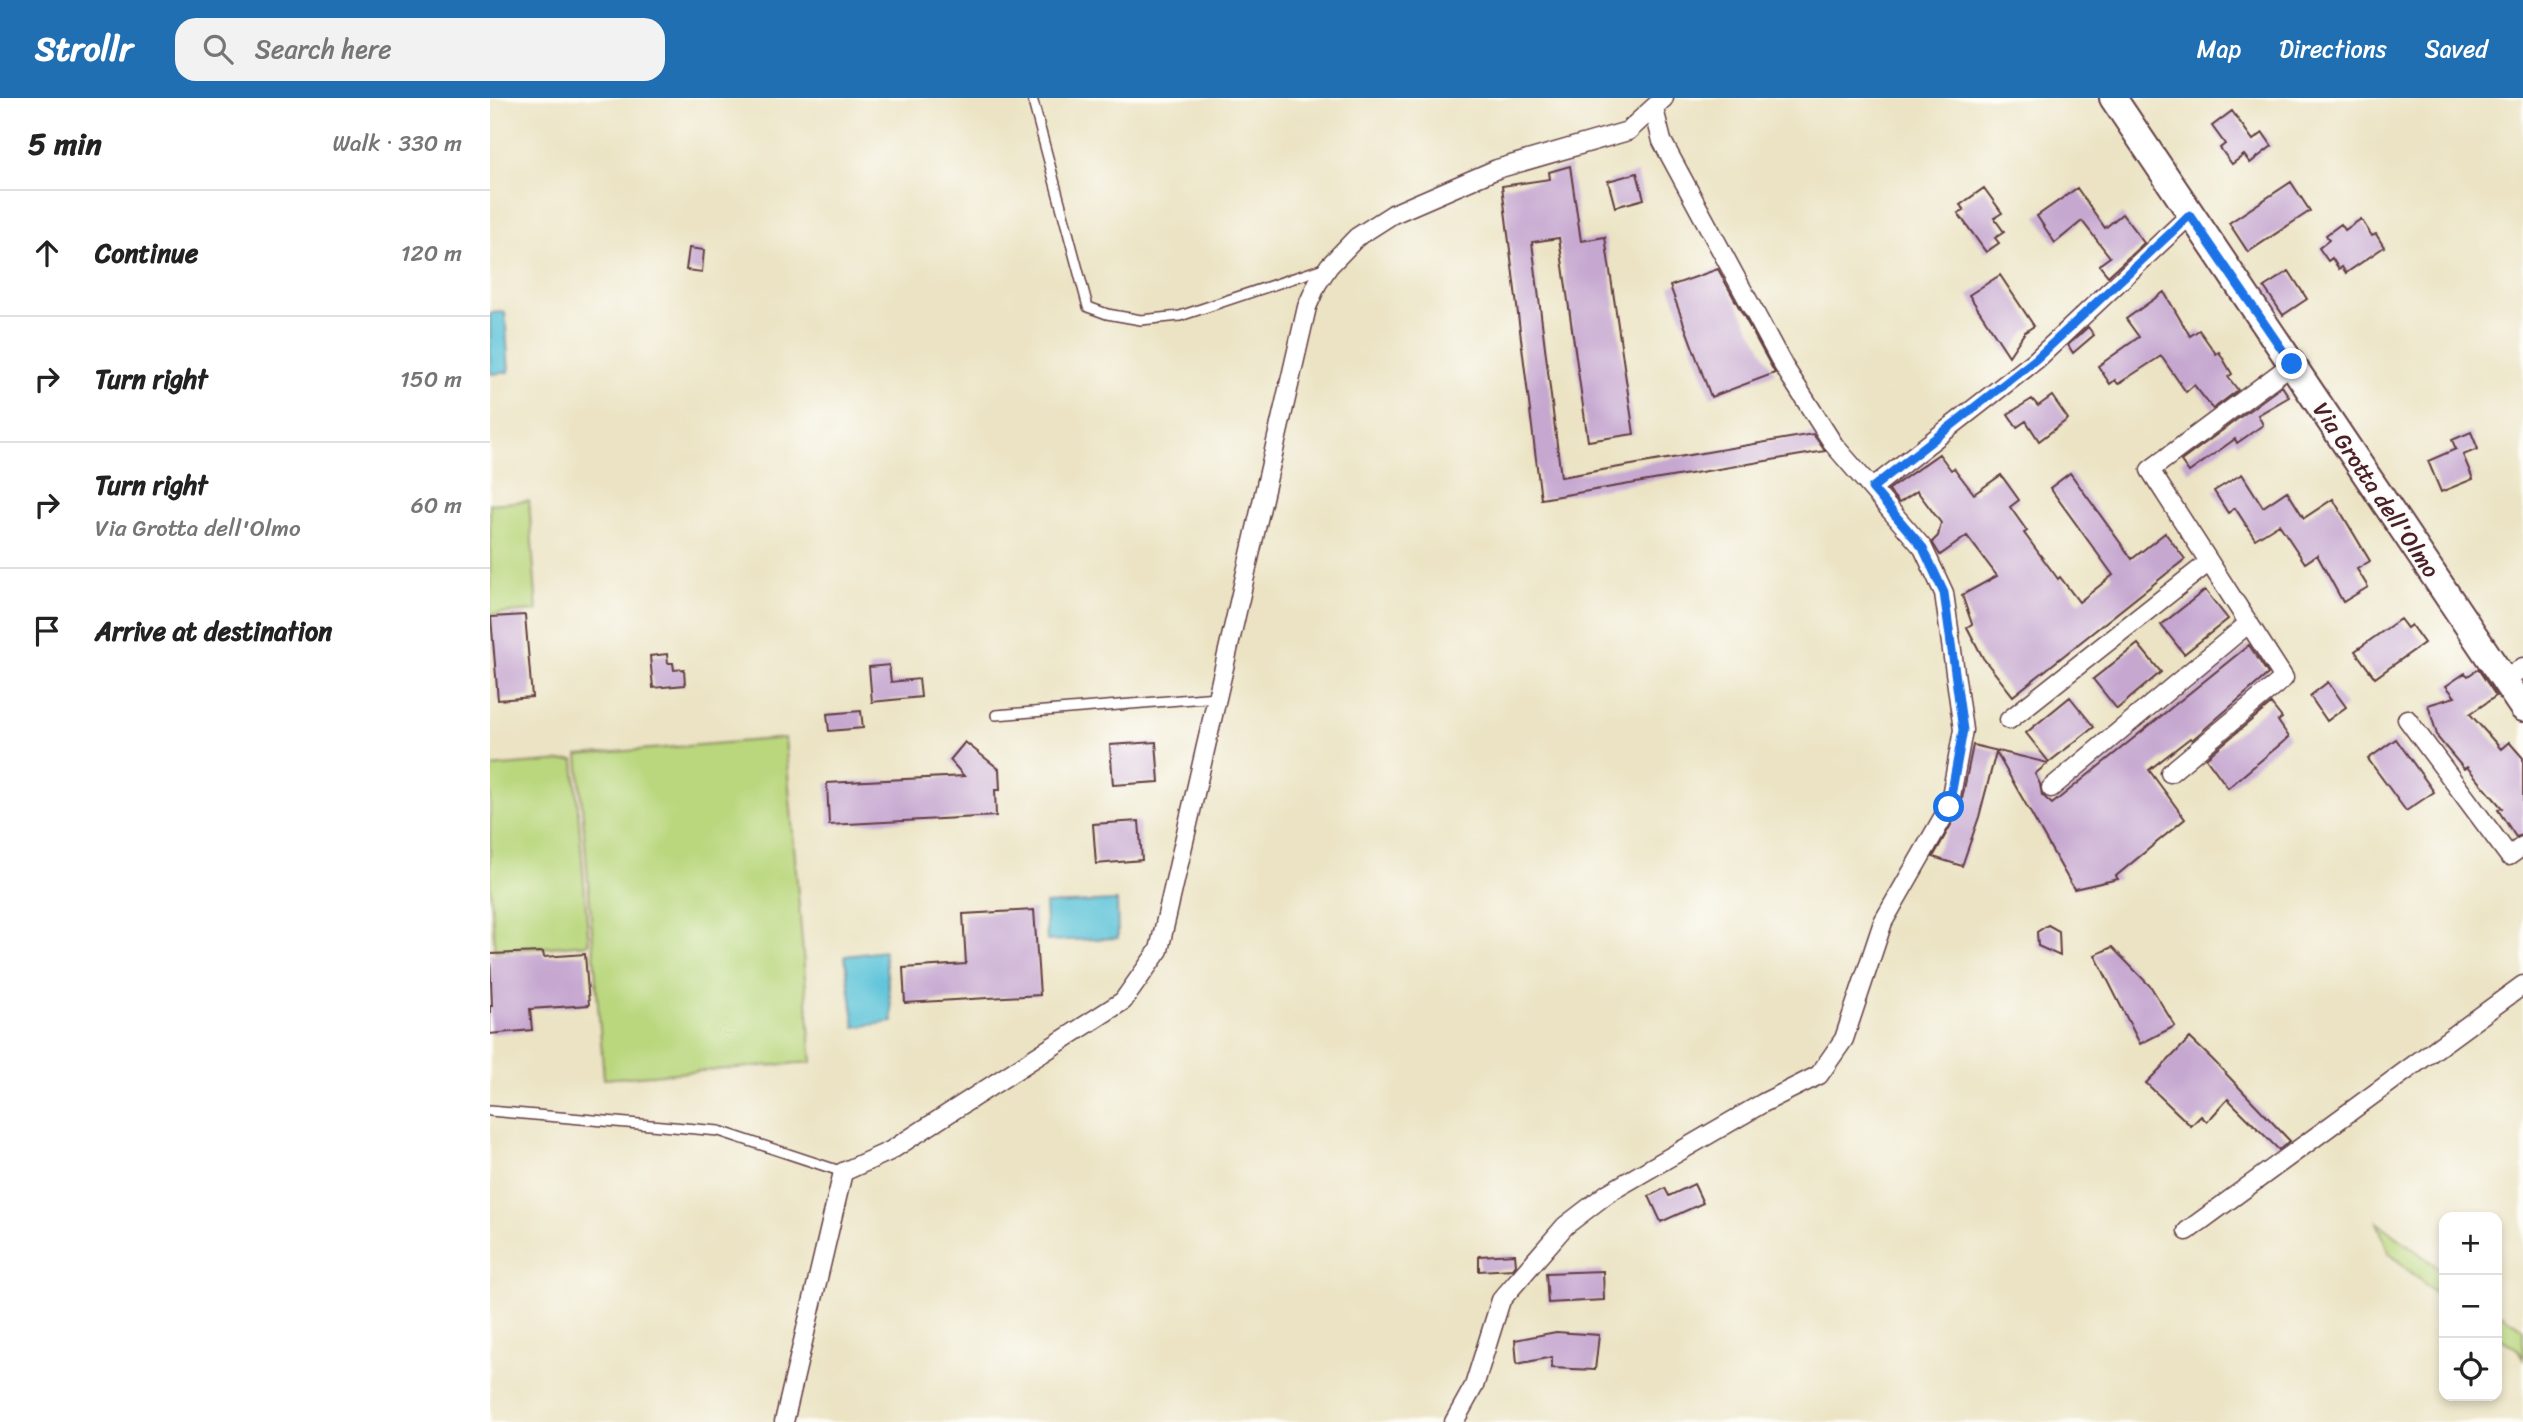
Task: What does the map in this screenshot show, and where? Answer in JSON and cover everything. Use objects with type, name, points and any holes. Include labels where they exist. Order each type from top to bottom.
[{"type":"street","name":"Via Grotta dell'Olmo","points":[[2113,98],[2292,364],[2514,674],[2523,708]]},
{"type":"street","points":[[783,1422],[843,1172],[890,1151],[1124,1001],[1158,950],[1307,307],[1317,284],[1329,266],[1357,237],[1393,214],[1497,169],[1628,131],[1659,103]]},
{"type":"street","points":[[1454,1422],[1474,1385],[1501,1300],[1565,1226],[1608,1193],[1763,1103],[1819,1075],[1844,1039],[1883,922],[1949,807],[1963,730],[1944,593],[1923,548],[1834,444],[1783,365],[1662,141],[1659,103]]},
{"type":"street","points":[[1872,488],[2036,359],[2190,215]]},
{"type":"street","points":[[2170,773],[2284,678],[2150,470],[2292,364]]},
{"type":"street","points":[[2009,720],[2209,562]]},
{"type":"street","points":[[2051,788],[2249,623]]},
{"type":"street","points":[[2407,719],[2509,856],[2523,846]]},
{"type":"street","points":[[2187,1231],[2523,985]]},
{"type":"lane","points":[[1032,98],[1088,307],[1107,314],[1141,320],[1180,316],[1329,266]]},
{"type":"lane","points":[[996,715],[1217,697]]},
{"type":"lane","points":[[490,1111],[719,1131],[843,1172]]},
{"type":"green space","points":[[529,501],[537,611],[490,614],[490,504]]},
{"type":"green space","points":[[785,738],[812,1062],[604,1079],[578,755]]},
{"type":"green space","points":[[574,760],[589,944],[495,951],[490,884],[490,767]]},
{"type":"green space","points":[[2377,1222],[2439,1268],[2439,1297],[2389,1253]]},
{"type":"green space","points":[[2502,1314],[2523,1329],[2523,1359],[2517,1349],[2502,1339]]},
{"type":"water","points":[[505,312],[509,372],[490,374],[490,313]]},
{"type":"water","points":[[1117,901],[1118,938],[1047,941],[1045,904]]},
{"type":"water","points":[[884,951],[893,1022],[855,1027],[845,956]]},
{"type":"building","points":[[2232,111],[2253,140],[2263,133],[2272,146],[2250,163],[2244,155],[2232,164],[2220,148],[2225,144],[2212,126]]},
{"type":"building","points":[[1570,166],[1581,241],[1605,237],[1634,434],[1588,441],[1559,238],[1532,242],[1561,477],[1813,434],[1825,451],[1541,499],[1502,186],[1550,179],[1549,172]]},
{"type":"building","points":[[1637,173],[1644,199],[1615,207],[1608,181]]},
{"type":"building","points":[[2291,182],[2310,211],[2248,252],[2229,223]]},
{"type":"building","points":[[1984,188],[2002,213],[1994,218],[2004,232],[1995,238],[1999,243],[1986,252],[1958,213],[1964,210],[1960,205]]},
{"type":"building","points":[[2077,188],[2105,228],[2122,214],[2144,243],[2108,276],[2099,265],[2110,257],[2082,221],[2055,243],[2037,216]]},
{"type":"building","points":[[2361,219],[2372,236],[2376,234],[2384,247],[2346,273],[2342,267],[2339,269],[2332,258],[2328,261],[2319,248],[2329,240],[2326,235],[2341,224],[2345,230]]},
{"type":"building","points":[[689,248],[704,250],[702,272],[686,270]]},
{"type":"building","points":[[1718,269],[1775,373],[1711,397],[1670,286]]},
{"type":"building","points":[[2289,271],[2307,299],[2283,315],[2264,287]]},
{"type":"building","points":[[2000,275],[2034,326],[2025,332],[2009,356],[1969,295]]},
{"type":"building","points":[[2164,292],[2190,336],[2199,330],[2216,354],[2219,352],[2232,374],[2228,377],[2238,390],[2213,409],[2194,385],[2186,392],[2161,356],[2118,384],[2115,380],[2110,384],[2098,366],[2139,337],[2126,319]]},
{"type":"building","points":[[2088,327],[2094,335],[2073,353],[2068,345]]},
{"type":"building","points":[[2282,386],[2289,397],[2258,415],[2263,425],[2237,443],[2235,439],[2189,472],[2181,461]]},
{"type":"building","points":[[2052,396],[2068,419],[2039,441],[2026,421],[2017,427],[2008,414],[2032,399],[2038,406]]},
{"type":"building","points":[[2471,432],[2478,449],[2463,455],[2473,479],[2441,492],[2428,461],[2456,449],[2452,440]]},
{"type":"building","points":[[1939,454],[1974,494],[2001,475],[2019,500],[2010,507],[2027,531],[2024,533],[2079,602],[2113,575],[2050,488],[2070,473],[2132,559],[2165,533],[2185,559],[2013,696],[1983,658],[1967,627],[1972,624],[1962,595],[1997,576],[1967,536],[1940,555],[1932,542],[1938,536],[1941,523],[1917,491],[1899,503],[1888,490]]},
{"type":"building","points":[[2242,474],[2263,507],[2287,491],[2304,518],[2333,499],[2370,561],[2357,569],[2368,587],[2343,602],[2317,555],[2305,563],[2279,524],[2255,539],[2235,508],[2228,513],[2214,491]]},
{"type":"building","points":[[2205,590],[2228,619],[2184,654],[2161,625]]},
{"type":"building","points":[[525,615],[532,697],[498,700],[491,617]]},
{"type":"building","points":[[2400,619],[2407,628],[2411,625],[2424,643],[2375,678],[2355,651]]},
{"type":"building","points":[[2138,644],[2161,672],[2117,709],[2093,679]]},
{"type":"building","points":[[2249,645],[2268,674],[2192,740],[2190,738],[2149,770],[2185,819],[2116,876],[2118,879],[2074,889],[1996,752],[1979,817],[1962,866],[1933,857],[1960,809],[1973,745],[2048,763],[2035,774],[2042,795],[2052,804]]},
{"type":"building","points":[[667,654],[668,663],[673,663],[674,670],[684,669],[685,685],[653,688],[650,656]]},
{"type":"building","points":[[889,665],[891,682],[919,679],[921,697],[872,702],[869,667]]},
{"type":"building","points":[[2478,669],[2496,696],[2470,714],[2501,749],[2509,742],[2523,758],[2523,835],[2516,837],[2498,810],[2502,808],[2438,738],[2428,705],[2455,697],[2446,686],[2465,673],[2468,676]]},
{"type":"building","points":[[2328,682],[2346,707],[2327,721],[2310,696]]},
{"type":"building","points":[[2070,697],[2094,727],[2049,762],[2026,733]]},
{"type":"building","points":[[2271,704],[2282,718],[2278,721],[2289,737],[2228,788],[2206,758]]},
{"type":"building","points":[[861,711],[863,728],[829,731],[827,714]]},
{"type":"building","points":[[2396,739],[2434,792],[2406,811],[2368,759]]},
{"type":"building","points":[[965,742],[999,769],[1000,790],[995,790],[996,816],[829,825],[827,783],[964,776],[950,760]]},
{"type":"building","points":[[1156,742],[1159,782],[1113,785],[1110,745]]},
{"type":"building","points":[[1139,821],[1142,860],[1096,864],[1093,824]]},
{"type":"building","points":[[1034,910],[1040,995],[905,1003],[903,968],[966,964],[963,914]]},
{"type":"building","points":[[2048,925],[2059,931],[2060,956],[2038,946],[2037,932]]},
{"type":"building","points":[[2112,947],[2151,987],[2175,1026],[2140,1044],[2095,955]]},
{"type":"building","points":[[543,952],[544,957],[585,954],[589,1005],[530,1009],[532,1030],[490,1034],[490,954]]},
{"type":"building","points":[[2190,1038],[2290,1141],[2279,1150],[2228,1099],[2207,1122],[2201,1116],[2191,1126],[2146,1083]]},
{"type":"building","points":[[1694,1184],[1703,1203],[1661,1222],[1649,1196],[1665,1188],[1669,1196]]},
{"type":"building","points":[[1515,1254],[1516,1265],[1513,1269],[1479,1271],[1479,1256]]},
{"type":"building","points":[[1603,1271],[1604,1300],[1548,1303],[1546,1273]]},
{"type":"building","points":[[1556,1332],[1599,1335],[1595,1370],[1551,1368],[1552,1357],[1517,1364],[1515,1340]]},
{"type":"route","points":[[1949,807],[1963,730],[1944,593],[1923,548],[1872,488],[2036,359],[2190,215],[2292,364]]}]
